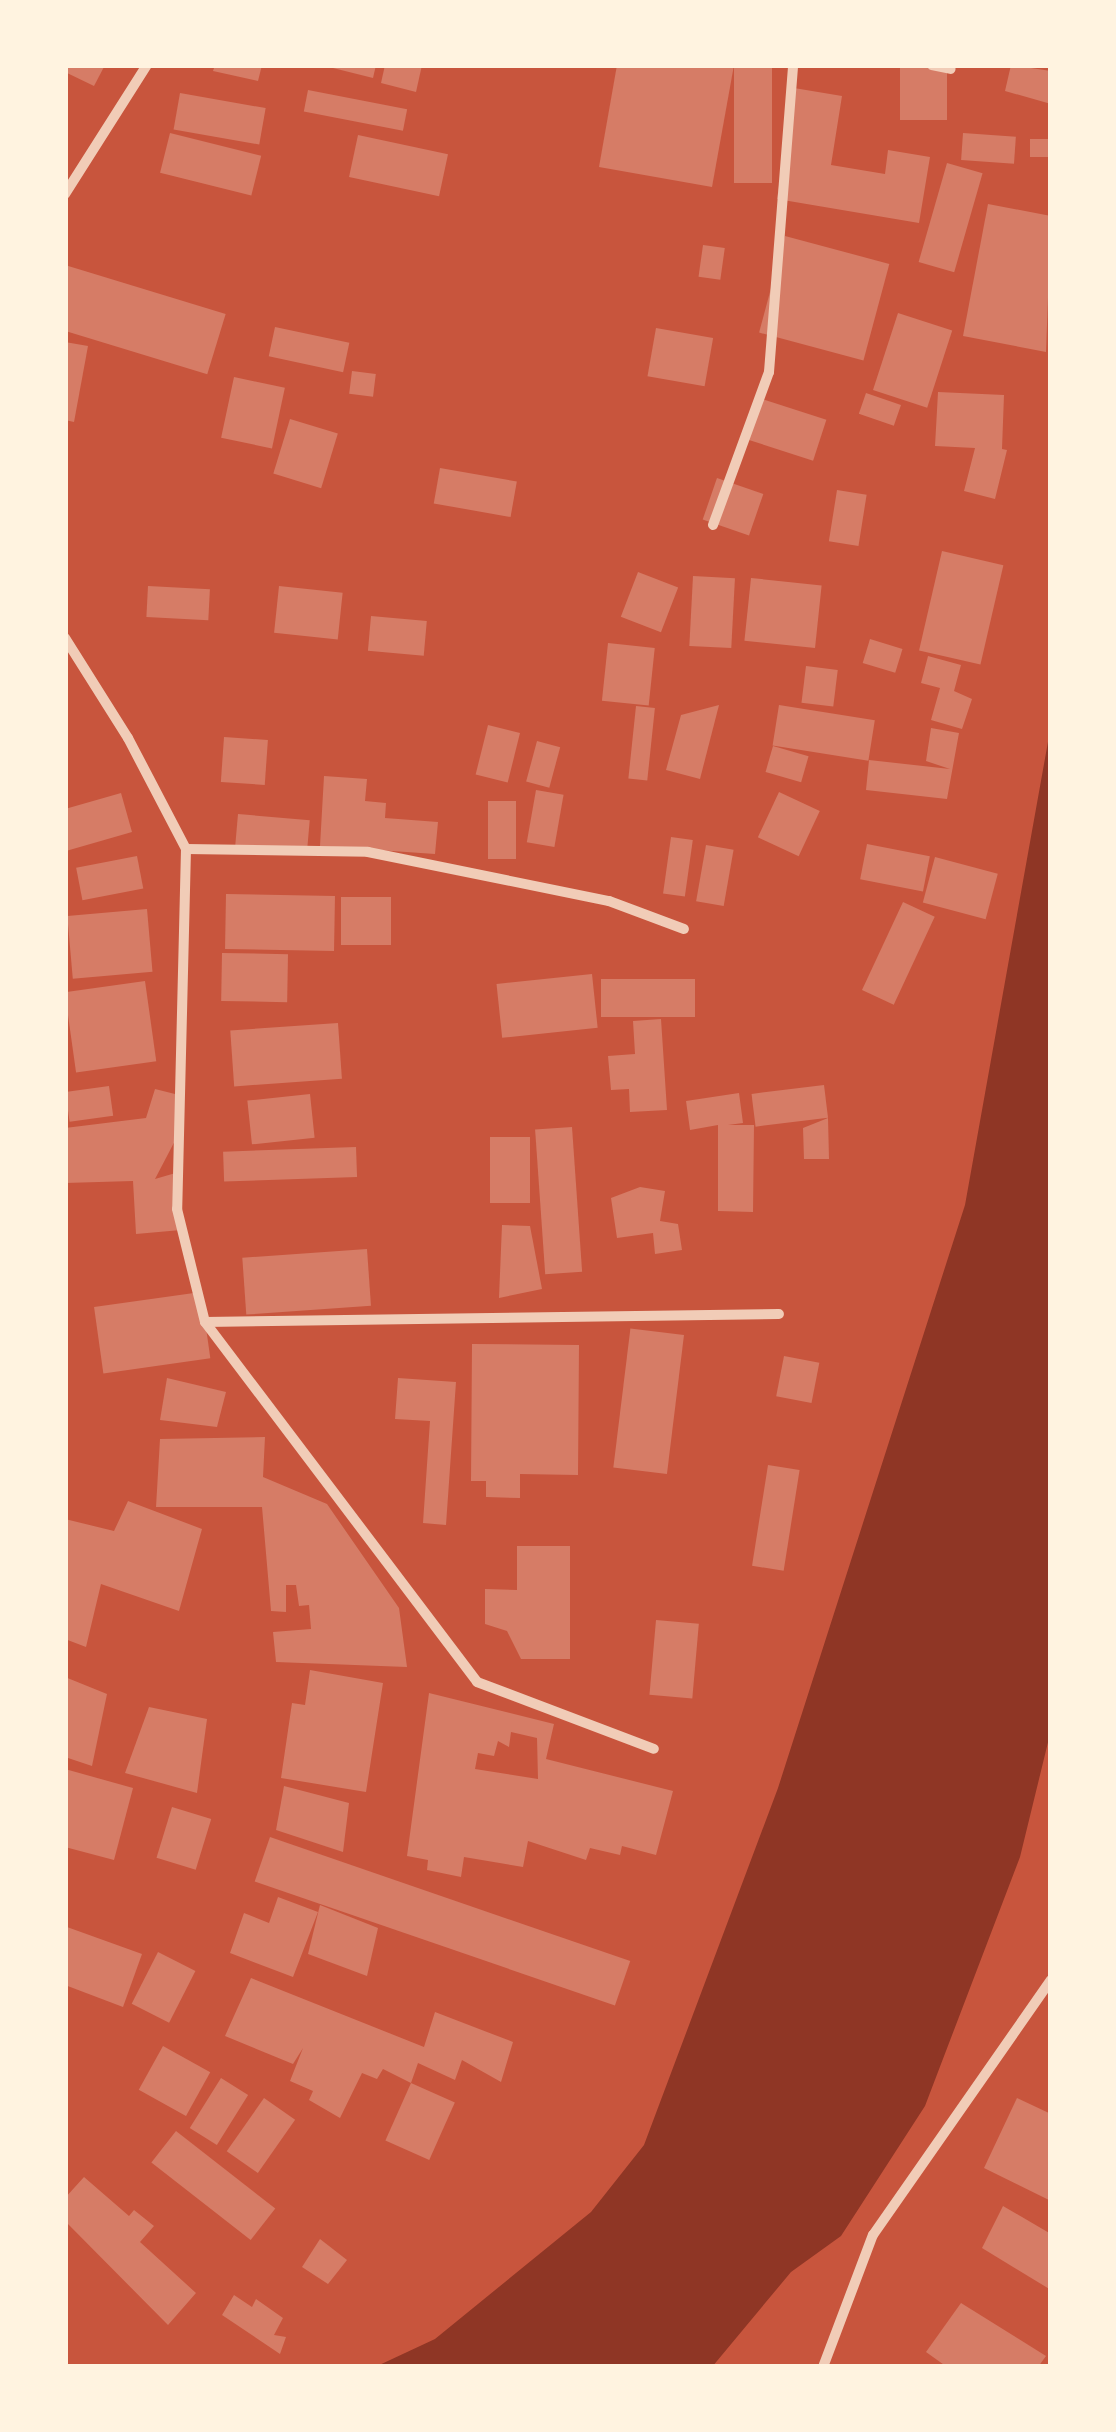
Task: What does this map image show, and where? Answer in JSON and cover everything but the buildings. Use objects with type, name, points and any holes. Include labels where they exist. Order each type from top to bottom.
[{"type":"street","points":[[65,194],[147,65]]},
{"type":"street","points":[[713,526],[769,372],[793,65]]},
{"type":"street","points":[[932,65],[951,69]]},
{"type":"street","points":[[65,638],[128,738],[186,849],[177,1209],[205,1322],[477,1682],[654,1749]]},
{"type":"street","points":[[186,849],[368,852],[609,901],[684,929]]},
{"type":"street","points":[[205,1322],[779,1314]]},
{"type":"street","points":[[822,2367],[873,2235],[1051,1980]]},
{"type":"shaded area","points":[[1051,725],[1051,1730],[1020,1857],[925,2106],[841,2236],[791,2272],[712,2367],[375,2367],[435,2339],[591,2212],[644,2145],[778,1788],[965,1205]]}]
